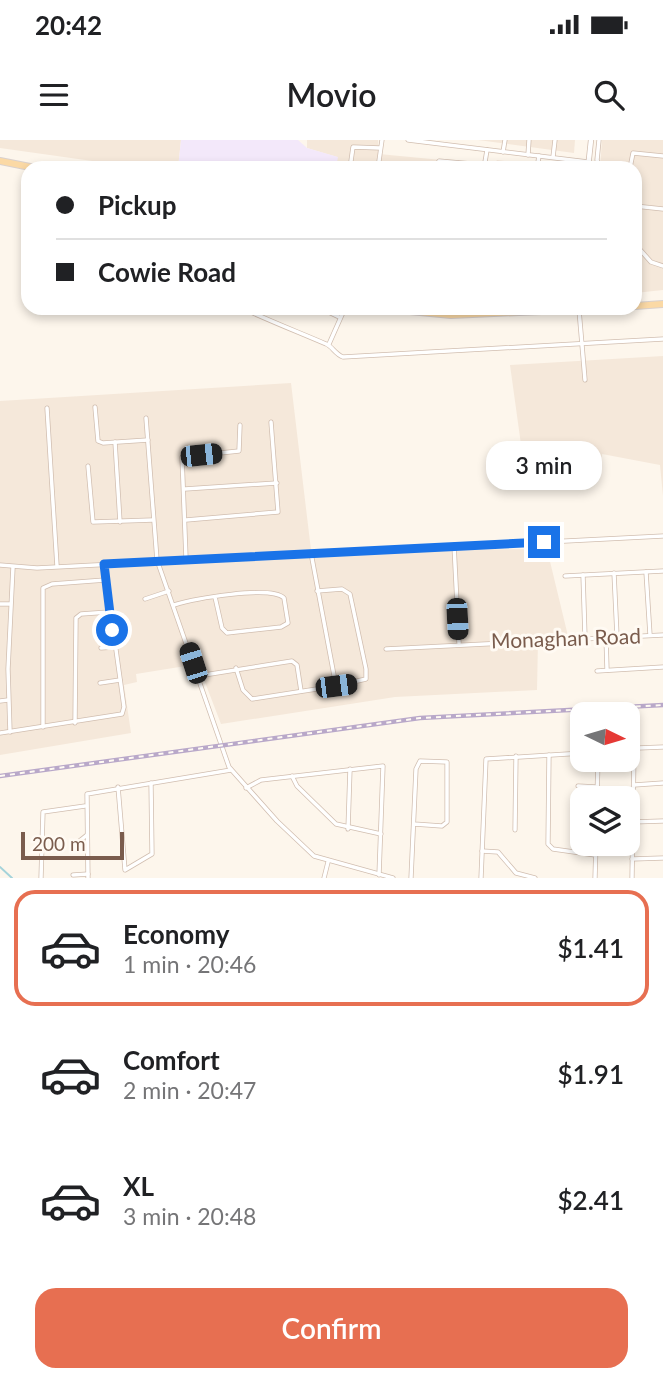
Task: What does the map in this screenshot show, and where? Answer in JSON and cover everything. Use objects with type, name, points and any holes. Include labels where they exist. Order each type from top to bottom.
[{"type":"main road","points":[[0,161],[21,165]]},
{"type":"main road","points":[[642,306],[663,304]]},
{"type":"street","points":[[379,161],[382,140]]},
{"type":"street","points":[[408,140],[444,142],[570,161]]},
{"type":"street","points":[[475,148],[476,140]]},
{"type":"street","points":[[503,152],[505,140]]},
{"type":"street","points":[[528,155],[529,140]]},
{"type":"street","points":[[553,157],[555,140]]},
{"type":"street","points":[[588,161],[591,140]]},
{"type":"street","points":[[598,161],[599,140]]},
{"type":"street","points":[[351,161],[352,148],[380,148]]},
{"type":"street","points":[[485,161],[487,150]]},
{"type":"street","points":[[631,161],[633,153],[663,156]]},
{"type":"street","points":[[538,161],[539,156]]},
{"type":"street","points":[[642,207],[663,209]]},
{"type":"street","points":[[642,252],[653,264],[663,266]]},
{"type":"street","points":[[257,315],[329,344],[335,354],[343,357],[364,358],[663,339]]},
{"type":"street","points":[[329,344],[338,317],[334,315]]},
{"type":"street","points":[[580,315],[585,380]]},
{"type":"street","points":[[95,407],[98,441],[148,440]]},
{"type":"street","points":[[47,408],[57,566]]},
{"type":"street","points":[[146,418],[157,560],[231,770],[306,850],[328,862],[393,878]]},
{"type":"street","points":[[186,520],[278,512],[271,422]]},
{"type":"street","points":[[186,558],[182,457],[239,451],[242,448],[240,425]]},
{"type":"street","points":[[115,442],[120,522]]},
{"type":"street","points":[[88,466],[90,518],[93,522],[153,520]]},
{"type":"street","points":[[184,489],[277,482]]},
{"type":"street","points":[[0,565],[13,567],[104,564],[663,536]]},
{"type":"street","points":[[454,545],[459,643]]},
{"type":"street","points":[[311,553],[336,686]]},
{"type":"street","points":[[0,733],[75,723],[122,713],[104,564]]},
{"type":"street","points":[[10,732],[8,700],[13,567]]},
{"type":"street","points":[[565,576],[663,571]]},
{"type":"street","points":[[646,572],[650,635]]},
{"type":"street","points":[[614,573],[617,636]]},
{"type":"street","points":[[583,575],[585,637]]},
{"type":"street","points":[[43,727],[43,588],[52,584],[105,580]]},
{"type":"street","points":[[236,668],[243,690],[252,699],[363,682],[366,669],[350,594],[342,589],[317,591]]},
{"type":"street","points":[[145,599],[169,591]]},
{"type":"street","points":[[174,605],[215,597],[279,594],[285,603],[288,623],[281,627],[228,633],[222,628],[215,597]]},
{"type":"street","points":[[0,604],[10,604]]},
{"type":"street","points":[[75,723],[76,618],[81,614],[109,612]]},
{"type":"street","name":"Monaghan Road","points":[[386,649],[459,643],[663,635]]},
{"type":"street","points":[[606,637],[607,670]]},
{"type":"street","points":[[101,648],[115,647]]},
{"type":"street","points":[[198,676],[292,661],[297,665],[301,691]]},
{"type":"street","points":[[597,671],[663,667]]},
{"type":"street","points":[[100,683],[120,680]]},
{"type":"street","points":[[0,701],[8,700]]},
{"type":"street","points":[[663,747],[635,750],[634,785],[663,783]]},
{"type":"street","points":[[481,878],[488,758],[570,754]]},
{"type":"street","points":[[549,755],[548,845],[553,849],[570,851]]},
{"type":"street","points":[[515,830],[516,756]]},
{"type":"street","points":[[411,878],[414,824],[418,764],[421,761],[447,762],[447,822],[442,826],[414,824]]},
{"type":"street","points":[[246,788],[261,780],[383,766],[379,875]]},
{"type":"street","points":[[348,829],[350,769]]},
{"type":"street","points":[[73,875],[88,876],[85,806],[87,794],[92,791],[231,770]]},
{"type":"street","points":[[292,776],[297,786],[336,824],[348,829],[381,834]]},
{"type":"street","points":[[118,788],[125,870],[152,854],[151,783]]},
{"type":"street","points":[[40,878],[43,812],[85,806]]},
{"type":"street","points":[[640,822],[663,821]]},
{"type":"street","points":[[77,843],[87,835]]},
{"type":"street","points":[[482,851],[498,852],[516,873],[535,878]]},
{"type":"street","points":[[595,878],[596,856]]},
{"type":"street","points":[[632,878],[632,859],[663,858]]},
{"type":"street","points":[[324,878],[328,862]]},
{"type":"shaded area","points":[[0,140],[181,140],[179,161],[92,161],[0,148]]},
{"type":"shaded area","points":[[181,140],[298,140],[307,148],[338,157],[337,161],[179,161]]},
{"type":"shaded area","points":[[307,140],[378,140],[379,154],[452,161],[337,161],[337,157],[307,148]]},
{"type":"shaded area","points":[[478,140],[575,140],[574,153]]},
{"type":"shaded area","points":[[602,140],[663,140],[663,290],[642,292],[642,161],[600,161]]},
{"type":"shaded area","points":[[663,356],[663,496],[660,465],[602,454],[601,464],[523,459],[510,365]]},
{"type":"shaded area","points":[[291,383],[311,550],[547,549],[568,636],[538,641],[537,690],[395,697],[221,724],[198,664],[136,674],[137,682],[124,685],[131,733],[0,755],[0,401]]},
{"type":"waterway","points":[[0,867],[12,878]]},
{"type":"railway","points":[[0,776],[420,718],[663,705]]},
{"type":"route","points":[[112,630],[104,564],[544,542]]}]
